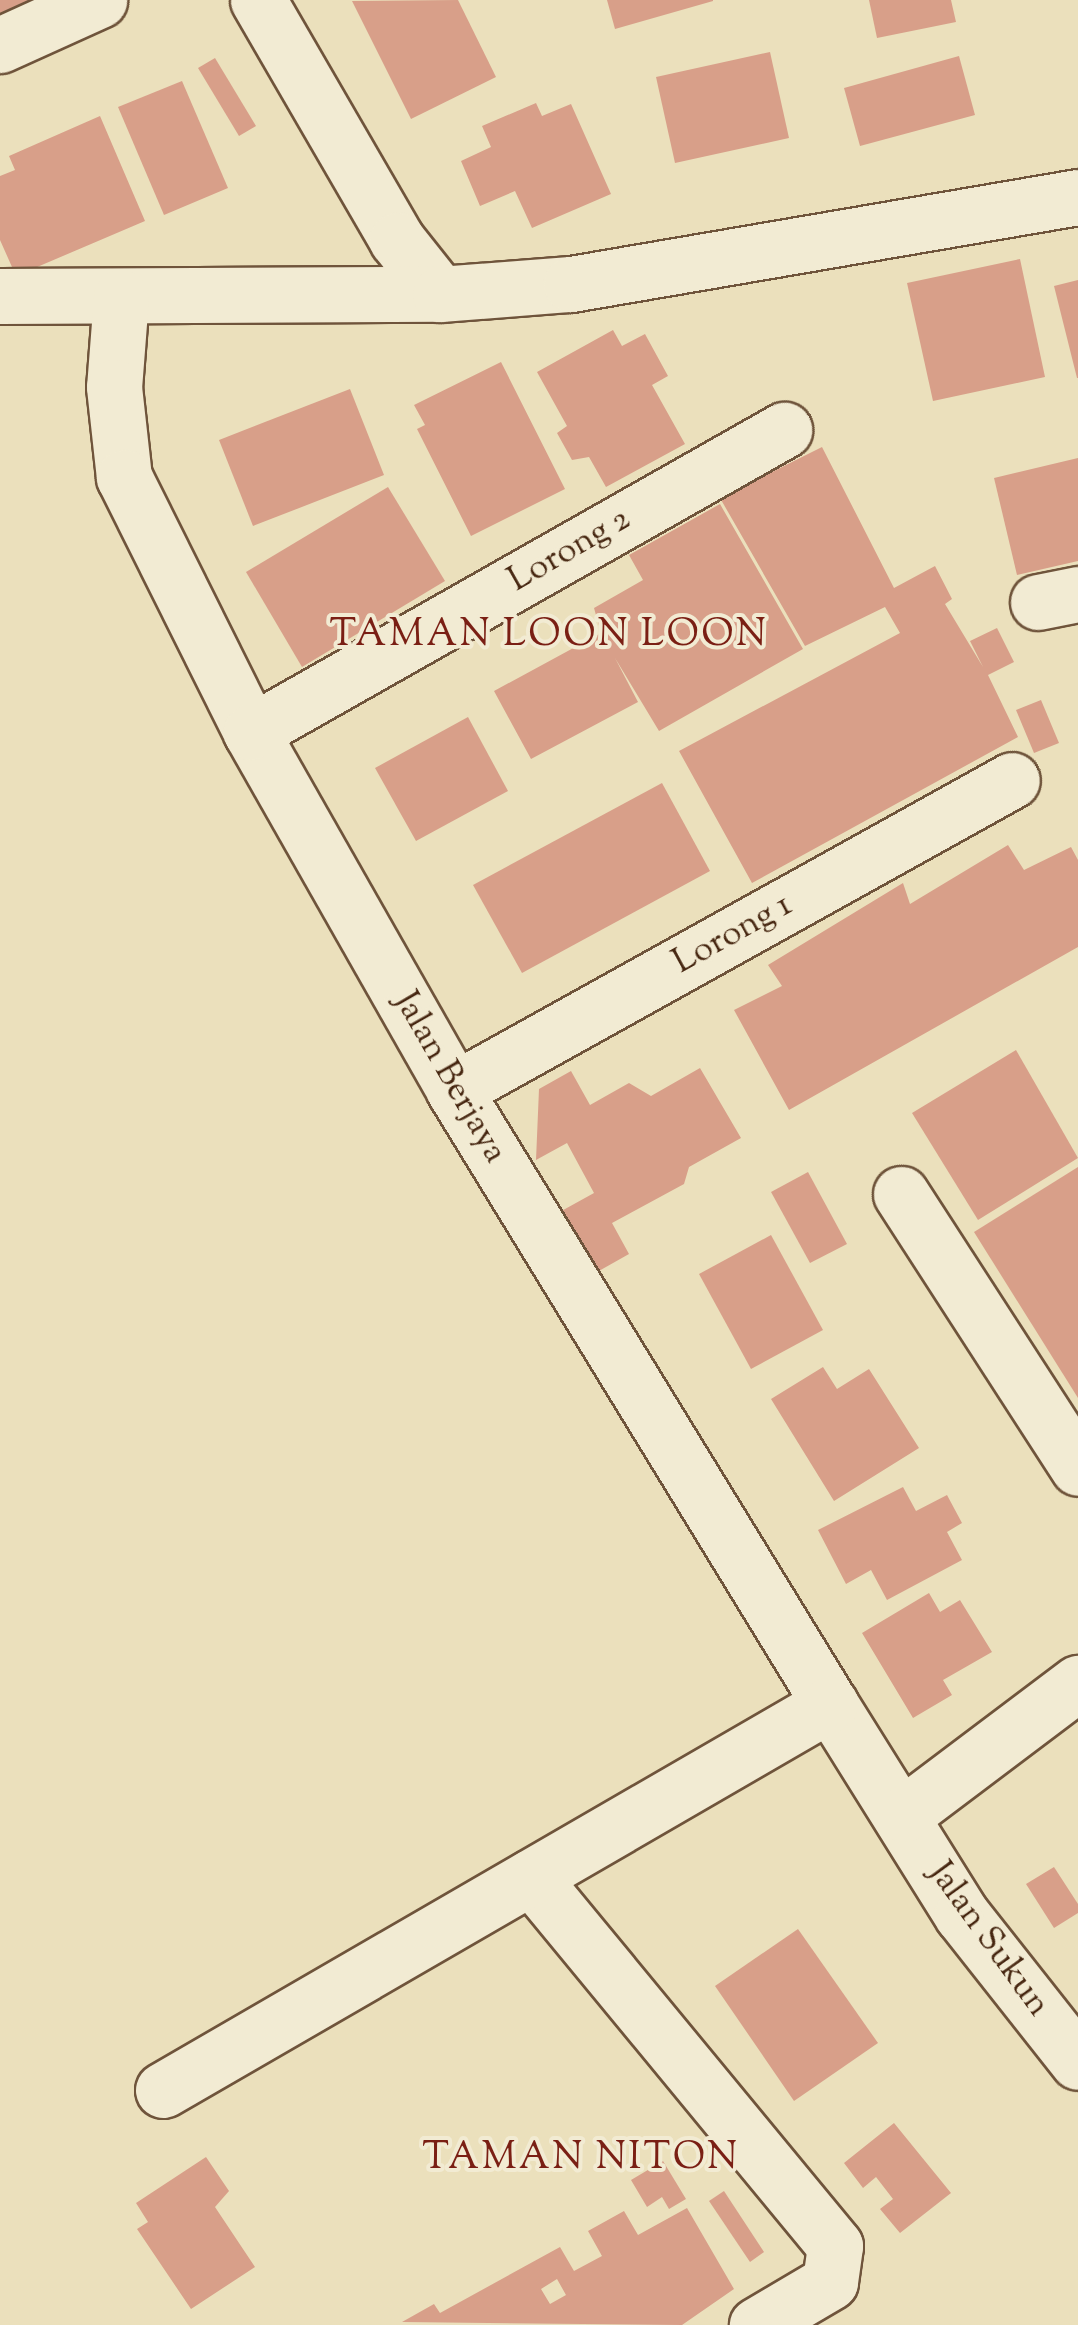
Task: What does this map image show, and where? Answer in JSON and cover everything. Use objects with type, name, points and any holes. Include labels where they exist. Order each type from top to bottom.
[{"type":"street","points":[[0,46],[99,0]]},
{"type":"street","points":[[258,0],[396,240],[440,294]]},
{"type":"street","points":[[0,296],[440,294],[570,284],[1078,197]]},
{"type":"street","name":"Jalan Berjaya","points":[[122,297],[114,387],[124,477],[251,732],[454,1090],[830,1704],[904,1814]]},
{"type":"street","name":"Lorong 2","points":[[251,732],[784,430]]},
{"type":"street","name":"Lorong 1","points":[[454,1090],[1012,780]]},
{"type":"street","points":[[901,1194],[1078,1468]]},
{"type":"street","points":[[904,1814],[1078,1683]]},
{"type":"street","points":[[163,2090],[830,1704]]},
{"type":"street","name":"Jalan Sukun","points":[[904,1814],[962,1915],[1078,2062]]},
{"type":"street","points":[[531,1877],[836,2246],[830,2282],[757,2325]]},
{"type":"building","points":[[0,0],[52,0],[0,24]]},
{"type":"building","points":[[458,0],[496,77],[411,119],[352,1]]},
{"type":"building","points":[[607,0],[713,0],[713,1],[615,29]]},
{"type":"building","points":[[869,0],[951,0],[956,22],[877,38]]},
{"type":"building","points":[[770,52],[789,138],[675,163],[656,77]]},
{"type":"building","points":[[959,56],[975,115],[860,146],[844,88]]},
{"type":"building","points":[[215,58],[256,126],[239,136],[198,68]]},
{"type":"building","points":[[182,81],[228,188],[164,215],[118,107]]},
{"type":"building","points":[[536,103],[542,116],[571,104],[611,194],[532,228],[515,191],[480,206],[461,161],[491,147],[482,126]]},
{"type":"building","points":[[100,116],[145,221],[16,276],[0,240],[0,176],[15,170],[9,156]]},
{"type":"building","points":[[1020,259],[1045,377],[933,401],[907,283]]},
{"type":"building","points":[[1078,280],[1078,378],[1077,378],[1054,286]]},
{"type":"building","points":[[613,330],[622,346],[645,334],[668,376],[652,385],[685,444],[606,487],[589,457],[572,460],[557,433],[567,426],[537,372]]},
{"type":"building","points":[[501,362],[565,489],[471,536],[417,429],[425,425],[414,405]]},
{"type":"building","points":[[350,389],[384,475],[253,526],[219,440]]},
{"type":"building","points":[[822,447],[894,588],[935,566],[952,599],[945,604],[983,667],[970,641],[997,628],[1014,662],[988,675],[1018,737],[752,883],[679,751],[900,633],[885,607],[805,646],[720,498]]},
{"type":"building","points":[[1078,458],[1078,561],[1017,575],[994,478]]},
{"type":"building","points":[[388,487],[445,581],[302,667],[246,572]]},
{"type":"building","points":[[720,504],[803,649],[659,731],[615,658],[638,702],[531,759],[494,691],[601,633],[594,608],[643,580],[629,555]]},
{"type":"building","points":[[1041,700],[1059,743],[1034,753],[1016,710]]},
{"type":"building","points":[[468,717],[508,791],[416,841],[375,768]]},
{"type":"building","points":[[662,783],[710,871],[522,973],[473,885]]},
{"type":"building","points":[[1008,845],[1024,870],[1071,847],[1078,860],[1078,947],[789,1110],[734,1010],[782,986],[768,965],[903,883],[910,904]]},
{"type":"building","points":[[1016,1050],[1078,1158],[978,1220],[912,1113]]},
{"type":"building","points":[[700,1068],[741,1138],[689,1167],[684,1184],[612,1223],[629,1254],[590,1276],[556,1214],[594,1193],[567,1143],[536,1160],[539,1089],[571,1071],[590,1105],[629,1083],[651,1096]]},
{"type":"building","points":[[1078,1167],[1078,1398],[974,1232]]},
{"type":"building","points":[[808,1172],[847,1244],[810,1263],[771,1192]]},
{"type":"building","points":[[771,1235],[823,1330],[751,1369],[699,1274]]},
{"type":"building","points":[[823,1367],[837,1389],[869,1369],[919,1448],[834,1501],[771,1399]]},
{"type":"building","points":[[903,1487],[916,1511],[947,1495],[962,1523],[947,1532],[962,1560],[887,1600],[871,1570],[846,1584],[818,1530]]},
{"type":"building","points":[[929,1593],[940,1612],[960,1600],[992,1652],[943,1680],[952,1695],[913,1718],[862,1633]]},
{"type":"building","points":[[1054,1867],[1078,1904],[1078,1913],[1054,1928],[1026,1884]]},
{"type":"building","points":[[798,1929],[878,2043],[794,2101],[715,1986]]},
{"type":"building","points":[[894,2123],[951,2193],[900,2233],[880,2209],[893,2199],[876,2177],[863,2188],[844,2163]]},
{"type":"building","points":[[206,2157],[229,2191],[215,2207],[255,2267],[191,2309],[137,2229],[148,2222],[136,2203]]},
{"type":"building","points":[[663,2161],[686,2199],[669,2209],[662,2197],[647,2207],[631,2180]]},
{"type":"building","points":[[724,2191],[764,2252],[750,2262],[709,2201]]},
{"type":"building","points":[[687,2208],[734,2289],[682,2325],[402,2322],[434,2304],[440,2313],[560,2247],[574,2271],[602,2256],[588,2231],[624,2211],[638,2235]],"holes":[[[557,2279],[566,2295],[550,2304],[541,2289]]]},
{"type":"district","name":"TAMAN LOON LOON","points":[[549,637]]},
{"type":"district","name":"TAMAN NITON","points":[[581,2160]]}]
